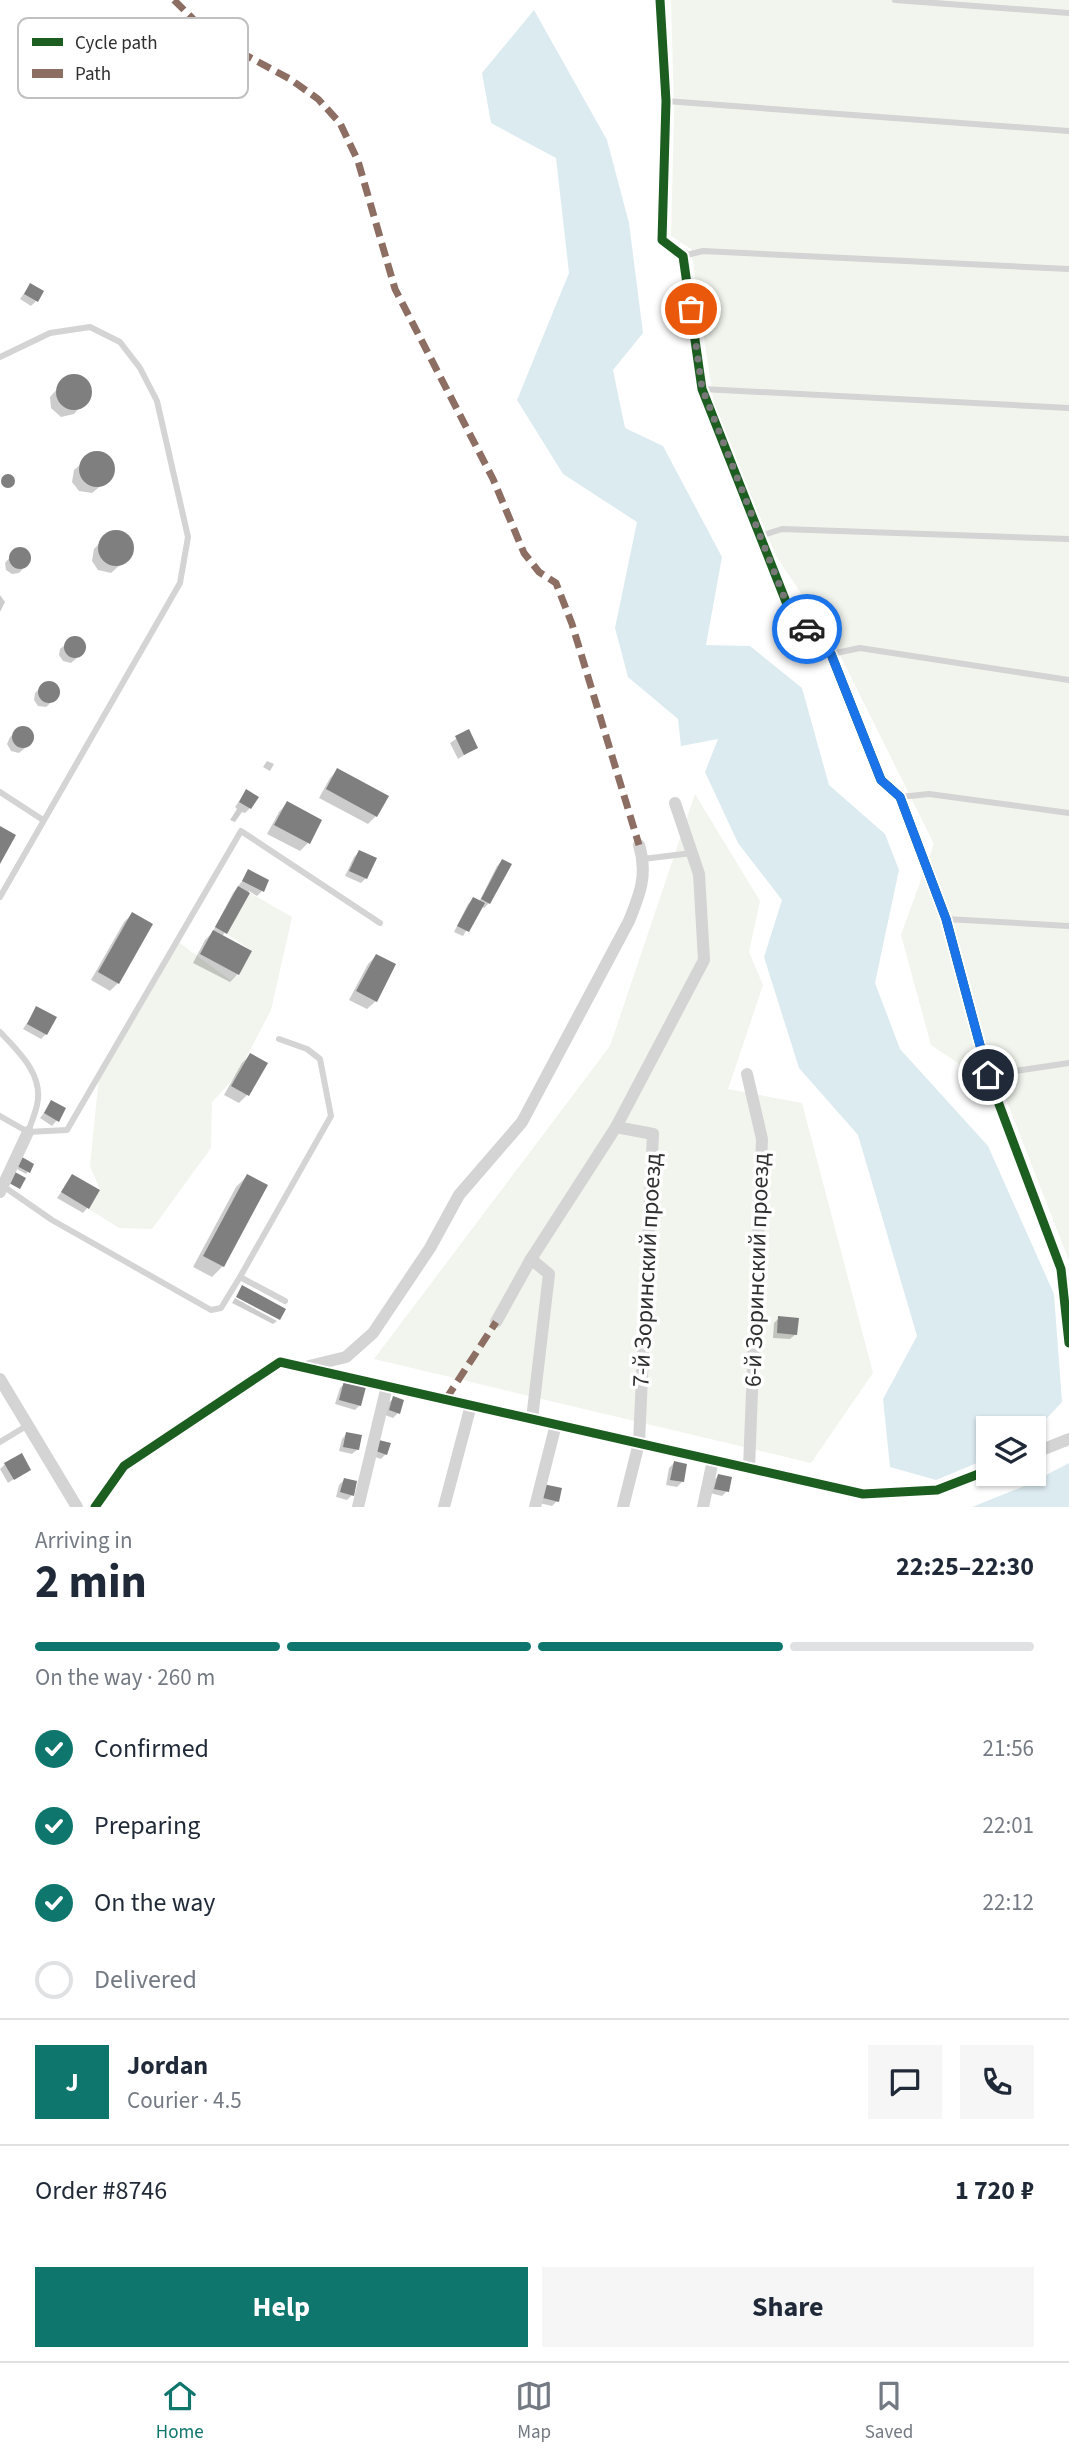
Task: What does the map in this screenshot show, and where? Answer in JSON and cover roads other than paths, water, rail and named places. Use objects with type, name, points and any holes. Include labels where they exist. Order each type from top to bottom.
[{"type":"street","points":[[660,0],[666,101],[662,240],[683,256],[702,388],[790,612],[831,654],[881,780],[900,797],[946,919],[988,1075],[1061,1269],[1069,1343]]},
{"type":"street","points":[[496,1322],[531,1259],[616,1127],[704,960],[699,874],[675,803]]},
{"type":"street","points":[[304,1367],[346,1357],[373,1333],[430,1248],[459,1195],[522,1122],[629,921],[642,889],[643,859],[639,845]]},
{"type":"street","name":"6-й Зоринский проезд","points":[[747,1074],[762,1139],[749,1468]]},
{"type":"street","name":"7-й Зоринский проезд","points":[[616,1127],[653,1134],[639,1443]]},
{"type":"street","points":[[1,1189],[28,1132]]},
{"type":"street","points":[[531,1259],[550,1274],[532,1419]]},
{"type":"street","points":[[95,1507],[124,1466],[280,1362],[863,1494],[937,1490],[976,1475]]},
{"type":"street","points":[[0,1379],[77,1507]]},
{"type":"street","points":[[358,1507],[387,1386]]},
{"type":"street","points":[[444,1507],[471,1405]]},
{"type":"street","points":[[535,1507],[556,1424]]},
{"type":"street","points":[[1046,1448],[1069,1439]]},
{"type":"street","points":[[622,1507],[639,1443]]},
{"type":"street","points":[[703,1507],[713,1460]]},
{"type":"lane","points":[[895,0],[1069,13]]},
{"type":"lane","points":[[666,101],[1069,131]]},
{"type":"lane","points":[[683,256],[703,251],[1069,268]]},
{"type":"lane","points":[[0,357],[50,333],[90,327],[120,342],[140,368],[157,401],[188,537],[180,583],[0,897]]},
{"type":"lane","points":[[702,388],[1069,408]]},
{"type":"lane","points":[[760,536],[782,529],[1069,539]]},
{"type":"lane","points":[[831,654],[860,648],[1069,680]]},
{"type":"lane","points":[[0,792],[43,820]]},
{"type":"lane","points":[[900,797],[929,794],[1069,813]]},
{"type":"lane","points":[[0,1116],[28,1132],[67,1130],[241,831],[380,923]]},
{"type":"lane","points":[[643,859],[692,853]]},
{"type":"lane","points":[[946,919],[1069,926]]},
{"type":"lane","points":[[0,1032],[23,1056],[37,1081],[38,1104],[28,1132]]},
{"type":"lane","points":[[1,1189],[211,1310],[221,1308],[331,1116],[320,1059],[307,1049],[279,1039]]},
{"type":"lane","points":[[988,1075],[1069,1063]]},
{"type":"lane","points":[[240,1277],[285,1301]]},
{"type":"lane","points":[[0,1442],[28,1425]]}]
